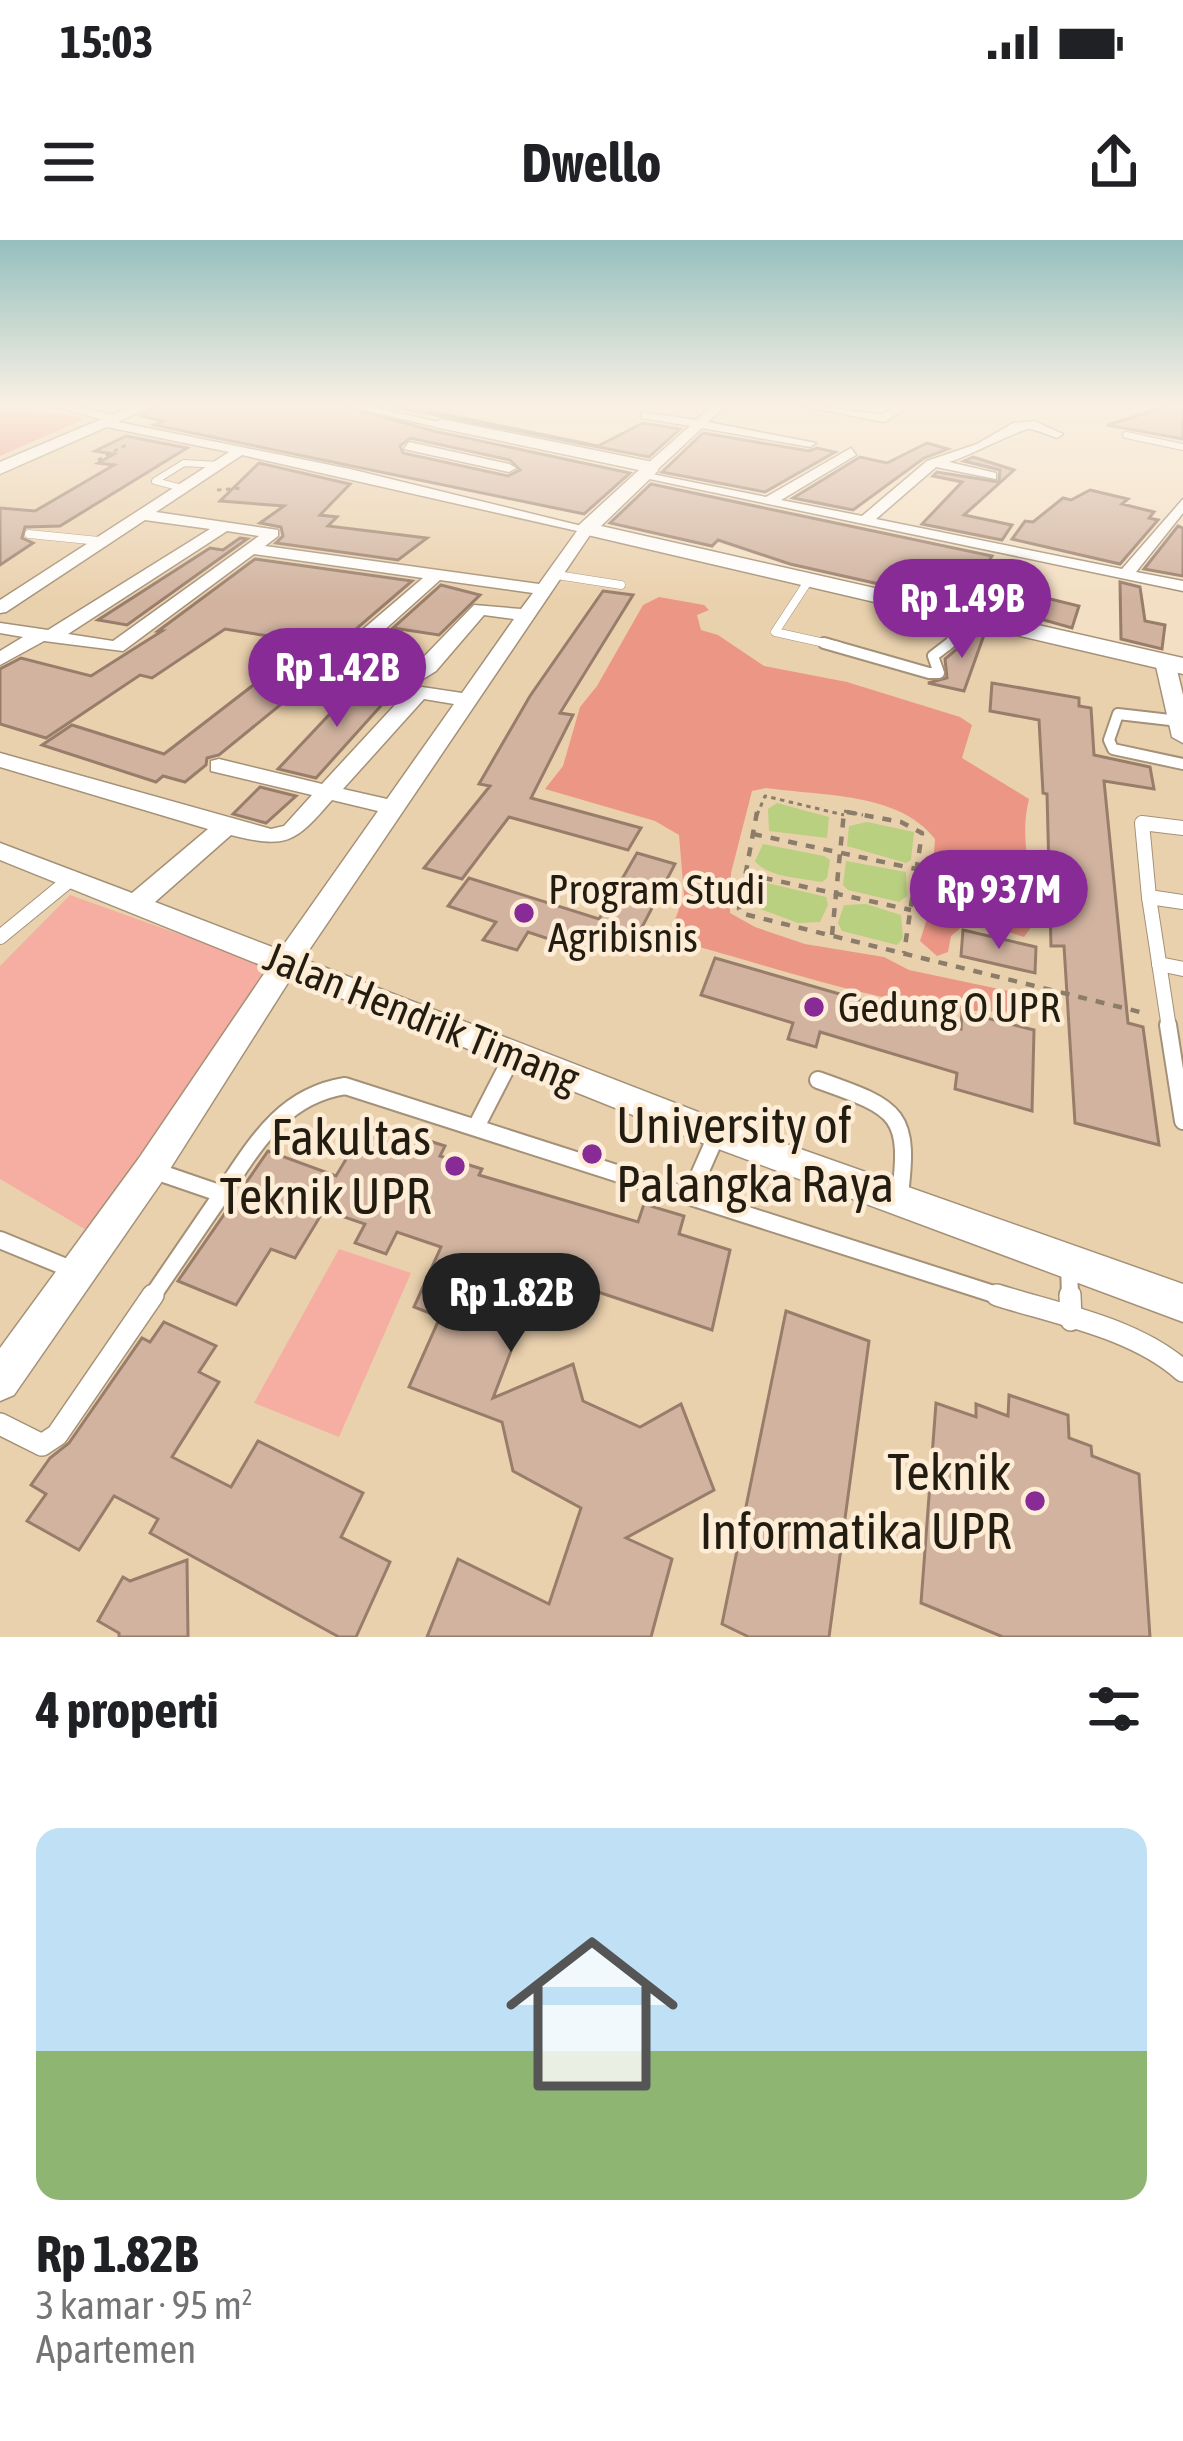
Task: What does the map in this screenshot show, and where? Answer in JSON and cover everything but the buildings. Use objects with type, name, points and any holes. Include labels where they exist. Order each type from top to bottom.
[{"type":"street","points":[[0,608],[210,470]]},
{"type":"street","points":[[335,470],[1174,663],[1181,729]]},
{"type":"street","points":[[367,477],[378,470]]},
{"type":"street","points":[[643,470],[1183,586]]},
{"type":"street","points":[[770,500],[820,470]]},
{"type":"street","points":[[866,520],[926,470]]},
{"type":"street","points":[[964,470],[992,476]]},
{"type":"street","points":[[436,575],[348,655],[356,664],[416,675],[530,616],[586,529],[647,471]]},
{"type":"street","points":[[1125,574],[1183,503]]},
{"type":"street","points":[[0,628],[108,648],[124,644],[273,531],[142,515]]},
{"type":"street","points":[[0,659],[226,525]]},
{"type":"street","points":[[249,549],[500,583],[552,582]]},
{"type":"street","points":[[0,1381],[151,1169],[468,700],[480,609],[500,583]]},
{"type":"street","points":[[480,609],[530,616]]},
{"type":"street","points":[[0,760],[271,837],[303,824],[413,697],[422,693],[468,700]]},
{"type":"street","points":[[219,766],[394,808]]},
{"type":"street","points":[[136,904],[226,826]]},
{"type":"street","name":"Jalan Hendrik Timang","points":[[0,851],[717,1134],[1183,1303]]},
{"type":"lane","points":[[173,470],[155,482],[182,488]]},
{"type":"lane","points":[[29,534],[99,541]]},
{"type":"lane","points":[[809,580],[776,632],[850,648],[929,674],[939,673],[933,656],[947,648],[963,615]]},
{"type":"lane","points":[[552,582],[621,585]]},
{"type":"lane","points":[[1181,729],[1118,714],[1109,740],[1113,749],[1124,754],[1183,764]]},
{"type":"lane","points":[[1182,1110],[1142,823],[1183,827]]},
{"type":"lane","points":[[0,937],[71,878]]},
{"type":"lane","points":[[1149,897],[1183,902]]},
{"type":"lane","points":[[1159,964],[1183,969]]},
{"type":"lane","points":[[476,1126],[514,1053]]},
{"type":"lane","points":[[818,1080],[874,1100],[900,1120],[908,1144],[899,1202]]},
{"type":"lane","points":[[0,1424],[42,1444],[57,1435],[286,1105],[319,1087],[345,1086],[691,1193],[1166,1354],[1183,1371]]},
{"type":"lane","points":[[691,1193],[717,1134]]},
{"type":"lane","points":[[151,1169],[222,1194]]},
{"type":"lane","points":[[0,1240],[76,1271]]},
{"type":"lane","points":[[1069,1262],[1071,1320]]},
{"type":"path","points":[[904,953],[922,833],[916,827],[766,796],[759,802],[739,909],[744,914],[1167,1019]]},
{"type":"path","points":[[832,935],[844,811]]},
{"type":"path","points":[[753,834],[916,868]]},
{"type":"path","points":[[745,874],[910,910]]},
{"type":"shaded area","name":"University of Palangka Raya","points":[[0,470],[312,470],[1183,671],[1183,1637],[0,1637]]},
{"type":"shaded area","points":[[659,597],[704,605],[709,610],[697,615],[701,630],[718,635],[764,666],[847,682],[960,717],[972,725],[962,758],[1029,799],[1026,843],[1039,916],[1024,937],[990,926],[964,925],[951,936],[948,952],[937,956],[920,941],[930,909],[935,839],[920,824],[880,804],[766,788],[752,791],[731,873],[730,913],[805,944],[884,957],[909,970],[1032,996],[1052,1007],[1009,1012],[916,1004],[684,943],[671,931],[684,895],[679,835],[655,821],[545,789],[563,766],[580,707],[643,605]]},
{"type":"shaded area","points":[[777,803],[829,817],[827,838],[769,831],[768,809]]},
{"type":"shaded area","points":[[867,822],[914,832],[911,860],[906,863],[847,846],[849,826]]},
{"type":"shaded area","points":[[763,844],[824,856],[830,860],[827,878],[822,882],[785,876],[760,866],[755,861]]},
{"type":"shaded area","points":[[846,861],[906,872],[907,896],[899,902],[848,890],[843,885]]},
{"type":"shaded area","points":[[763,882],[826,897],[828,905],[820,922],[798,923],[752,906],[754,885]]},
{"type":"shaded area","points":[[70,895],[279,970],[88,1231],[0,1179],[0,966]]},
{"type":"shaded area","points":[[866,904],[901,915],[903,938],[897,945],[842,931],[838,923],[844,905]]},
{"type":"shaded area","points":[[339,1249],[411,1273],[339,1437],[254,1403]]},
{"type":"place","name":"Program Studi Agribisnis","points":[[524,913]]},
{"type":"place","name":"Gedung O UPR","points":[[814,1007]]},
{"type":"place","name":"University of Palangka Raya","points":[[592,1154]]},
{"type":"place","name":"Fakultas Teknik UPR","points":[[455,1166]]},
{"type":"place","name":"Teknik Informatika UPR","points":[[1035,1501]]}]
